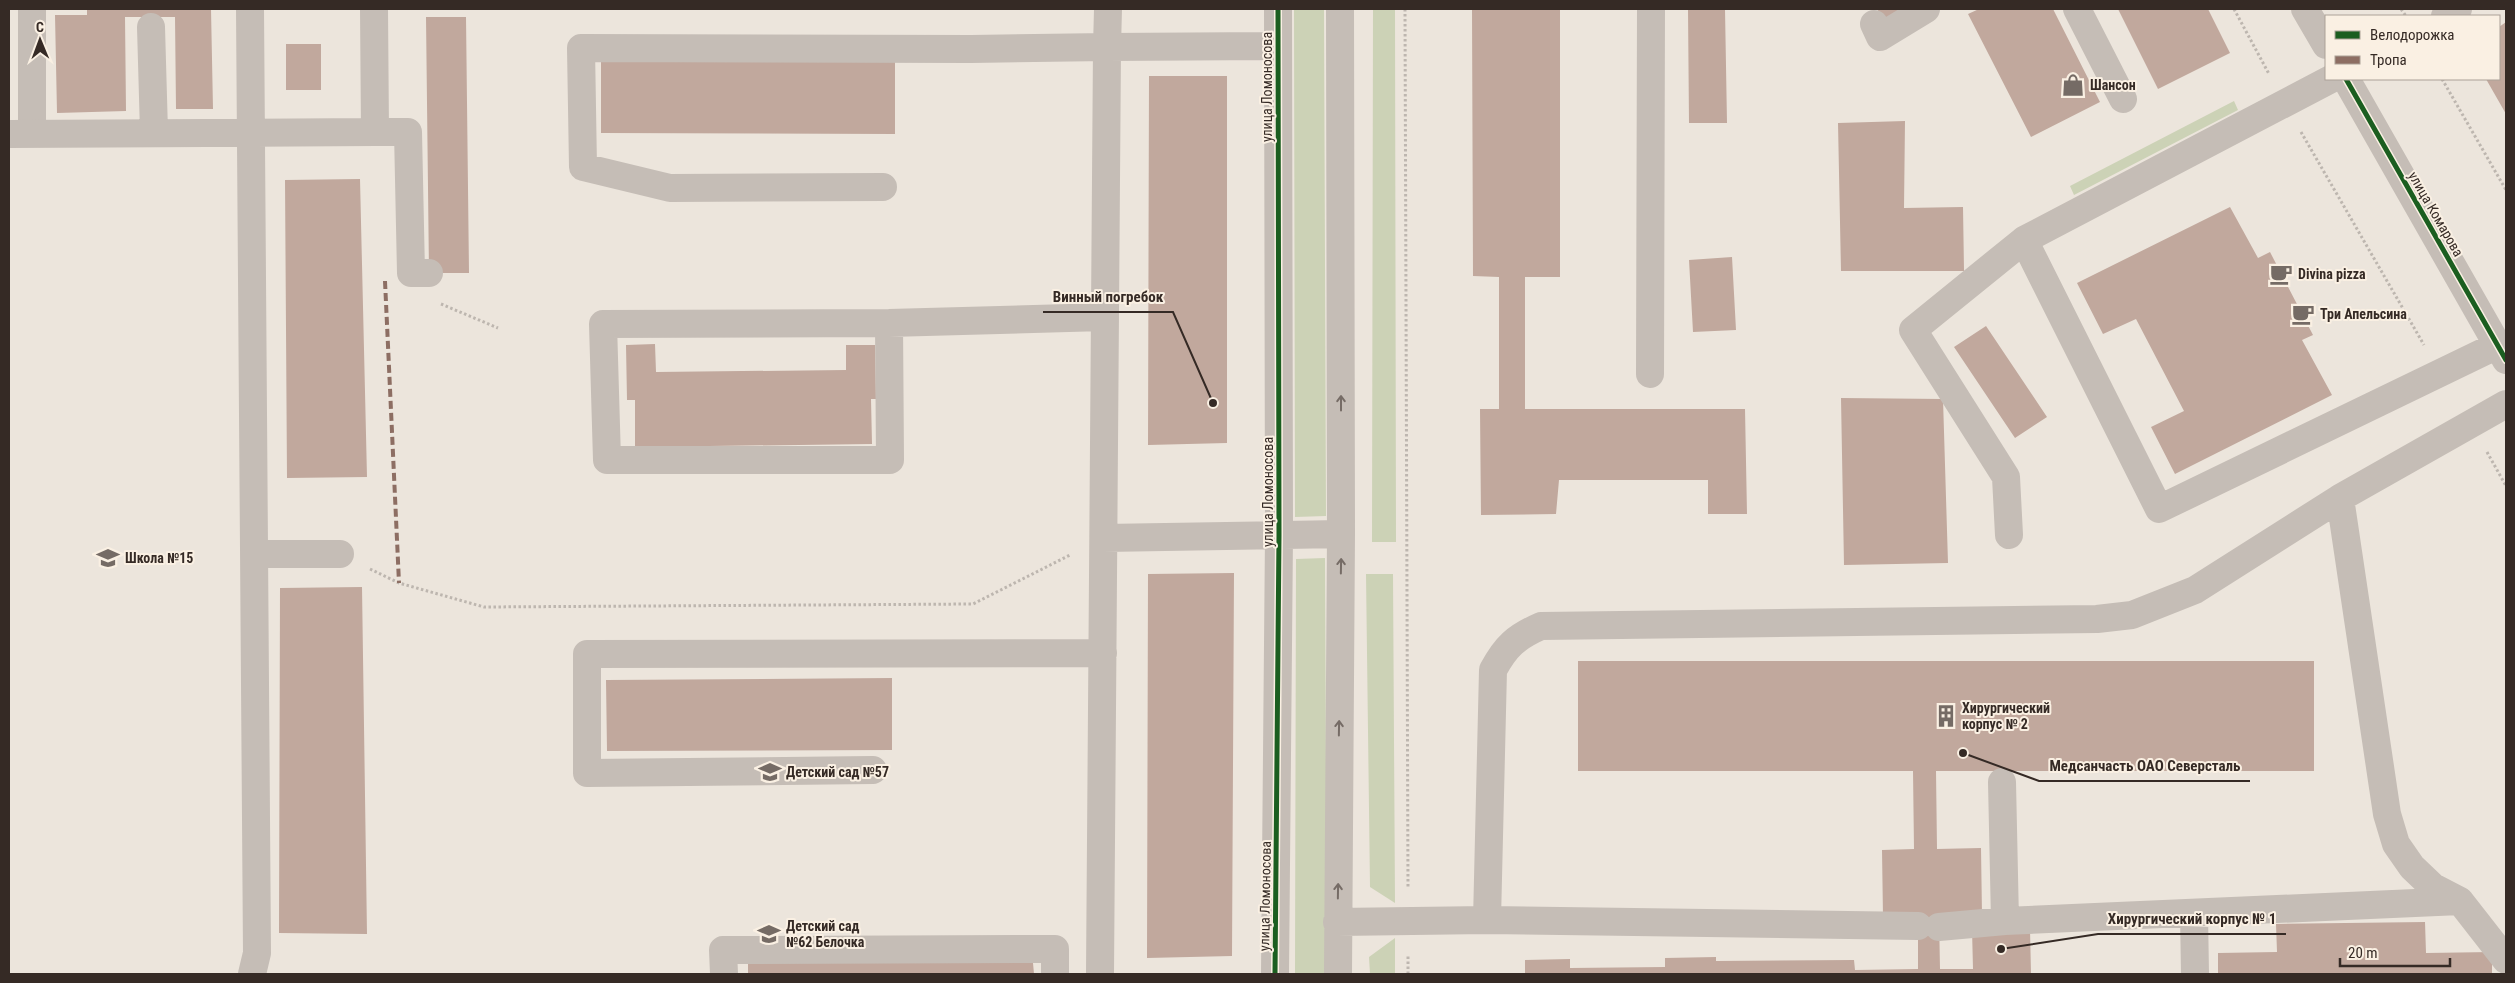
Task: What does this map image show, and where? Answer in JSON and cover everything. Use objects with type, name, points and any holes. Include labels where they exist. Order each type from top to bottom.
[{"type":"street","points":[[32,9],[20,133],[408,132],[411,273],[429,273]]},
{"type":"street","points":[[250,9],[257,953],[252,974]]},
{"type":"street","points":[[374,9],[375,132]]},
{"type":"street","points":[[1100,974],[1108,9]]},
{"type":"street","name":"улица Ломоносова","points":[[1276,974],[1279,535],[1278,9]]},
{"type":"street","points":[[1338,974],[1341,534],[1340,9]]},
{"type":"street","points":[[1650,374],[1652,9]]},
{"type":"street","points":[[1874,24],[1880,37],[1926,9]]},
{"type":"street","points":[[2077,9],[2123,99]]},
{"type":"street","points":[[2305,9],[2325,43]]},
{"type":"street","points":[[2447,15],[2458,9]]},
{"type":"street","points":[[151,27],[154,132]]},
{"type":"street","points":[[883,187],[670,188],[584,167],[581,48],[970,50],[1278,46]]},
{"type":"street","points":[[2009,535],[2006,477],[1913,330],[2024,240],[2329,80]]},
{"type":"street","name":"улица Комарова","points":[[2347,80],[2502,353]]},
{"type":"street","points":[[2024,240],[2159,510],[2440,373],[2502,353]]},
{"type":"street","points":[[890,323],[890,460],[607,460],[603,324],[890,323],[1104,317]]},
{"type":"street","points":[[1488,920],[1493,670],[1505,649],[1524,634],[1541,626],[2097,619],[2132,615],[2196,590],[2340,498],[2506,404]]},
{"type":"street","points":[[2340,498],[2387,814],[2396,844],[2412,867],[2433,887],[2460,902],[2506,960]]},
{"type":"street","points":[[1104,538],[1341,534]]},
{"type":"street","points":[[254,554],[340,554]]},
{"type":"street","points":[[873,770],[587,773],[587,654],[1103,653]]},
{"type":"street","points":[[2002,782],[2005,921]]},
{"type":"street","points":[[1337,922],[1488,920],[1929,927],[2005,921],[2460,902]]},
{"type":"street","points":[[2194,913],[2195,974]]},
{"type":"street","points":[[724,974],[723,950],[1055,949],[1055,974]]},
{"type":"path","points":[[1406,9],[1408,974]]},
{"type":"path","points":[[2234,9],[2284,103],[2440,373]]},
{"type":"path","points":[[2443,80],[2506,190]]},
{"type":"path","points":[[2470,423],[2506,486]]},
{"type":"path","points":[[340,554],[399,582],[484,607],[973,604],[1104,538]]},
{"type":"green space","points":[[1294,9],[1324,9],[1326,516],[1295,517]]},
{"type":"green space","points":[[1373,9],[1395,9],[1396,542],[1372,542]]},
{"type":"green space","points":[[2234,101],[2238,110],[2074,195],[2070,186]]},
{"type":"green space","points":[[1325,558],[1327,974],[1295,974],[1296,559]]},
{"type":"green space","points":[[1366,574],[1393,574],[1395,903],[1370,887]]},
{"type":"green space","points":[[1395,938],[1395,974],[1370,974],[1369,957]]},
{"type":"building","points":[[87,9],[211,9],[213,109],[176,109],[175,17],[125,17],[126,111],[57,113],[55,15],[87,15]]},
{"type":"building","points":[[1472,9],[1560,9],[1560,277],[1525,277],[1525,409],[1745,409],[1747,514],[1708,514],[1708,480],[1559,480],[1556,514],[1481,515],[1480,409],[1499,409],[1499,277],[1473,276]]},
{"type":"building","points":[[1688,9],[1725,9],[1727,123],[1689,123]]},
{"type":"building","points":[[1877,9],[1908,9],[1885,22]]},
{"type":"building","points":[[1979,9],[2053,9],[2100,102],[2031,137],[1968,14]]},
{"type":"building","points":[[2118,9],[2208,9],[2230,53],[2158,89]]},
{"type":"building","points":[[426,17],[466,17],[469,273],[429,273]]},
{"type":"building","points":[[2506,22],[2506,114],[2487,80],[2500,80],[2500,26]]},
{"type":"building","points":[[286,44],[321,44],[321,90],[286,90]]},
{"type":"building","points":[[601,61],[895,62],[895,134],[601,133]]},
{"type":"building","points":[[1149,76],[1227,76],[1227,443],[1148,445]]},
{"type":"building","points":[[1905,121],[1904,208],[1963,207],[1964,271],[1841,271],[1838,123]]},
{"type":"building","points":[[360,179],[367,477],[287,478],[285,180]]},
{"type":"building","points":[[2230,207],[2258,258],[2270,252],[2313,335],[2302,340],[2332,395],[2175,474],[2151,427],[2184,411],[2136,319],[2103,334],[2077,283]]},
{"type":"building","points":[[1732,257],[1736,330],[1693,332],[1689,260]]},
{"type":"building","points":[[1986,326],[2047,417],[2015,438],[1954,347]]},
{"type":"building","points":[[655,344],[656,372],[846,370],[846,345],[875,345],[876,399],[871,399],[872,444],[635,447],[635,400],[627,400],[626,345]]},
{"type":"building","points":[[1841,398],[1943,399],[1948,563],[1844,565]]},
{"type":"building","points":[[1234,573],[1232,956],[1147,958],[1148,574]]},
{"type":"building","points":[[362,587],[367,934],[279,933],[280,588]]},
{"type":"building","name":"Хирургический корпус № 2","points":[[1578,661],[2314,661],[2314,771],[1936,771],[1937,849],[1981,848],[1982,915],[1939,916],[1940,969],[1973,969],[1972,929],[2030,929],[2031,974],[1525,974],[1525,960],[1570,959],[1570,968],[1665,967],[1665,958],[1716,957],[1716,961],[1854,960],[1855,970],[1918,969],[1918,916],[1883,917],[1882,850],[1914,849],[1913,771],[1578,771]]},
{"type":"building","points":[[892,678],[892,750],[607,751],[606,680]]},
{"type":"building","points":[[2425,922],[2426,953],[2492,952],[2492,974],[2218,974],[2218,953],[2277,952],[2276,924]]},
{"type":"building","points":[[748,961],[1033,963],[1034,974],[748,974]]},
{"type":"marked path","points":[[385,281],[399,583]]},
{"type":"cycle path","points":[[1275,974],[1279,535],[1278,9]]},
{"type":"cycle path","points":[[2347,80],[2506,360]]},
{"type":"place","name":"Шансон","points":[[2073,85]]},
{"type":"place","name":"Divina pizza","points":[[2281,274]]},
{"type":"place","name":"Три Апельсина","points":[[2303,314]]},
{"type":"place","name":"Винный погребок","points":[[1213,403]]},
{"type":"place","name":"Школа №15","points":[[108,558]]},
{"type":"place","name":"Хирургический корпус № 2","points":[[1946,716]]},
{"type":"place","name":"Медсанчасть ОАО Северсталь","points":[[1963,753]]},
{"type":"place","name":"Детский сад №57","points":[[770,772]]},
{"type":"place","name":"Детский сад №62 Белочка","points":[[769,934]]},
{"type":"place","name":"Хирургический корпус № 1","points":[[2001,949]]}]
